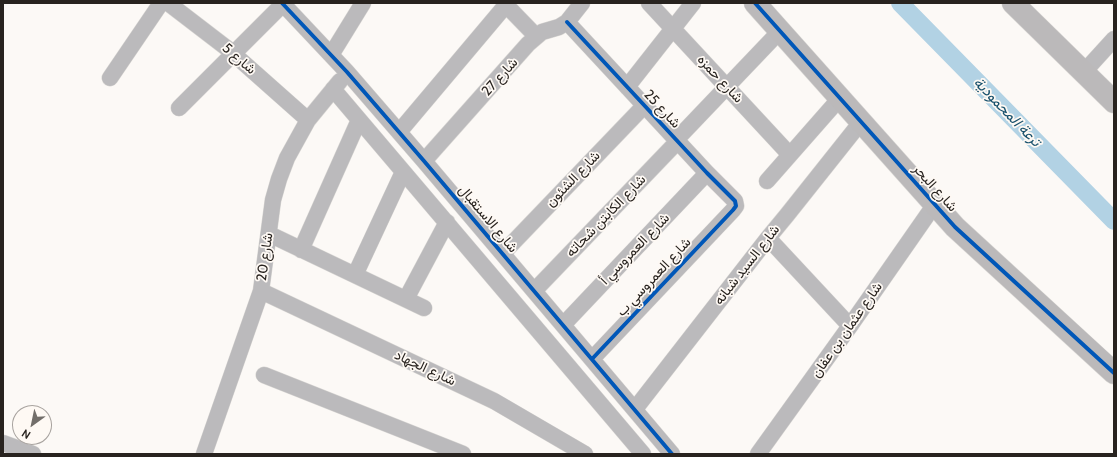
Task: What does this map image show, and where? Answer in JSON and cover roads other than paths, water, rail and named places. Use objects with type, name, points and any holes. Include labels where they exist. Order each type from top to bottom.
[{"type":"street","points":[[110,78],[161,3]]},
{"type":"street","name":"شارع 5","points":[[168,3],[233,54],[308,120]]},
{"type":"street","points":[[332,55],[363,3]]},
{"type":"street","name":"شارع 27","points":[[424,161],[536,36],[559,27],[567,22],[582,3]]},
{"type":"street","name":"شارع حمزه","points":[[649,3],[790,155]]},
{"type":"street","points":[[627,87],[693,3]]},
{"type":"street","name":"شارع البحر","points":[[755,3],[955,227],[976,248],[1042,305],[1114,373]]},
{"type":"street","points":[[1013,3],[1114,102]]},
{"type":"street","points":[[179,108],[282,4]]},
{"type":"street","name":"شارع الاستقبال","points":[[282,4],[347,72],[503,253],[672,454]]},
{"type":"street","points":[[399,132],[505,4],[536,36]]},
{"type":"street","name":"شارع 25","points":[[567,22],[676,141],[735,201],[736,206],[733,210]]},
{"type":"street","name":"شارع الكابتن شحاته","points":[[534,290],[780,31]]},
{"type":"street","points":[[1083,73],[1114,39]]},
{"type":"street","name":"شارع 20","points":[[204,454],[261,291],[273,200],[279,179],[293,145],[308,120],[347,72]]},
{"type":"street","points":[[333,89],[642,454]]},
{"type":"street","points":[[767,180],[840,98]]},
{"type":"street","name":"شارع الشئون","points":[[503,253],[644,106]]},
{"type":"street","points":[[301,250],[359,120]]},
{"type":"street","name":"شارع السيد شبانه","points":[[635,409],[768,238],[862,122]]},
{"type":"street","points":[[355,275],[403,172]]},
{"type":"street","name":"شارع العمروسي أ","points":[[563,325],[707,174]]},
{"type":"street","name":"شارع عثمان بن عفان","points":[[758,454],[935,204]]},
{"type":"street","name":"شارع العمروسي ب","points":[[592,359],[733,210]]},
{"type":"street","points":[[406,299],[447,222]]},
{"type":"street","points":[[269,234],[424,308]]},
{"type":"street","points":[[768,238],[850,326]]},
{"type":"street","name":"شارع الجهاد","points":[[261,291],[494,401],[585,454]]},
{"type":"street","points":[[264,375],[463,454]]},
{"type":"street","points":[[3,443],[33,454]]},
{"type":"waterway","name":"ترعة المحمودية","points":[[900,3],[1114,221]]}]
